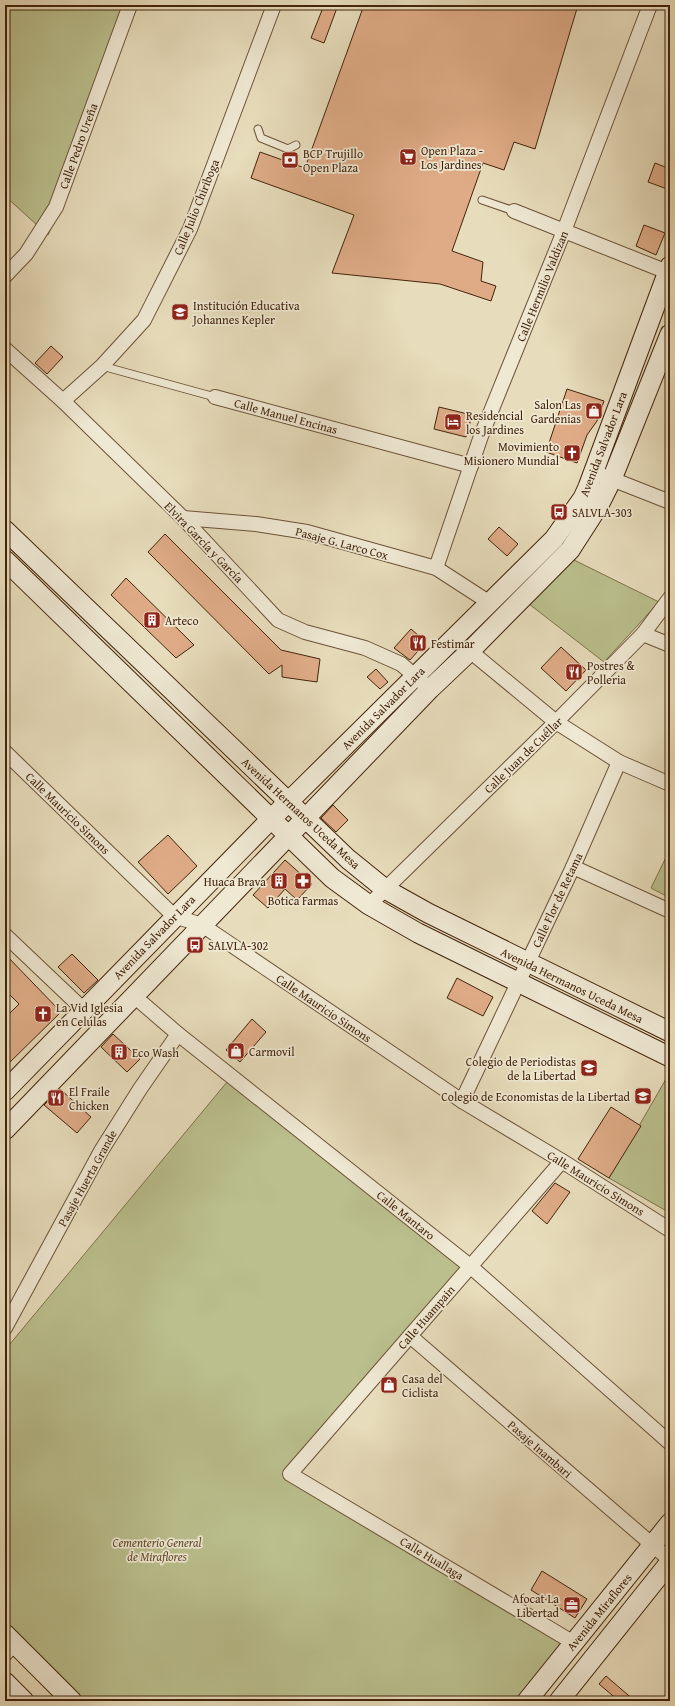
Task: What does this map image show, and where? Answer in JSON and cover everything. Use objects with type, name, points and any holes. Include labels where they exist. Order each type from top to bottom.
[{"type":"street","name":"Calle Pedro Ureña","points":[[5,276],[26,254],[56,207],[130,5]]},
{"type":"street","name":"Calle Julio Chiriboga","points":[[63,401],[102,366],[144,320],[190,229],[274,5]]},
{"type":"street","name":"Calle Hermilio Valdizan","points":[[436,568],[481,436],[564,231],[650,5]]},
{"type":"street","points":[[514,211],[669,270]]},
{"type":"street","name":"Avenida Salvador Lara","points":[[5,1090],[271,818],[554,539],[583,498],[669,270]]},
{"type":"street","name":"Avenida Salvador Lara","points":[[7,1123],[134,996],[430,690],[570,550],[599,505],[612,478],[670,334]]},
{"type":"street","name":"Elvira García y García","points":[[5,349],[63,401],[184,518],[278,620],[305,632],[365,648],[401,664],[430,690]]},
{"type":"street","name":"Calle Manuel Encinas","points":[[215,397],[471,466]]},
{"type":"street","points":[[594,472],[670,502]]},
{"type":"street","name":"Pasaje G. Larco Cox","points":[[184,518],[256,524],[307,532],[436,568],[490,603]]},
{"type":"street","name":"Avenida Hermanos Uceda Mesa","points":[[5,530],[348,859],[386,889],[428,914],[670,1032]]},
{"type":"street","name":"Avenida Hermanos Uceda Mesa","points":[[5,560],[332,878],[369,905],[418,933],[670,1057]]},
{"type":"street","name":"Calle Juan de Cuéllar","points":[[369,905],[556,722],[643,634],[670,598]]},
{"type":"street","points":[[643,634],[670,645]]},
{"type":"street","points":[[470,651],[556,722],[619,762],[670,784]]},
{"type":"street","points":[[152,703],[168,687]]},
{"type":"street","name":"Calle Mauricio Simons","points":[[5,752],[174,916],[202,925],[462,1101],[562,1161],[670,1230]]},
{"type":"street","name":"Calle Flor de Retama","points":[[462,1101],[573,867],[619,762]]},
{"type":"street","points":[[573,867],[670,911]]},
{"type":"street","points":[[5,935],[84,1010]]},
{"type":"street","name":"Calle Mantaro","points":[[134,996],[178,1034],[470,1266],[670,1443]]},
{"type":"street","name":"Pasaje Huerta Grande","points":[[5,1328],[102,1151],[140,1089],[178,1034]]},
{"type":"street","name":"Calle Huampain","points":[[290,1474],[562,1161]]},
{"type":"street","name":"Pasaje Inambari","points":[[410,1336],[670,1561]]},
{"type":"street","name":"Calle Huallaga","points":[[290,1474],[574,1643]]},
{"type":"street","name":"Avenida Miraflores","points":[[528,1701],[670,1523]]},
{"type":"street","name":"Avenida Miraflores","points":[[559,1701],[670,1561]]},
{"type":"street","points":[[8,1644],[72,1701]]},
{"type":"street","points":[[5,1682],[24,1701]]},
{"type":"lane","points":[[258,129],[261,138],[288,149],[296,145]]},
{"type":"lane","points":[[482,200],[514,211]]},
{"type":"lane","name":"Calle Manuel Encinas","points":[[102,366],[215,397]]},
{"type":"green space","points":[[5,5],[129,5],[67,192],[48,235],[5,196]]},
{"type":"green space","points":[[572,559],[659,602],[604,662],[529,604]]},
{"type":"green space","points":[[670,849],[670,898],[651,888]]},
{"type":"green space","points":[[670,1072],[670,1213],[609,1178]]},
{"type":"green space","name":"Cementerio General de Miraflores","points":[[232,1076],[470,1266],[290,1474],[574,1643],[525,1701],[77,1701],[5,1632],[5,1350]]},
{"type":"building","points":[[324,5],[338,5],[324,43],[311,38]]},
{"type":"building","name":"Open Plaza - Los Jardines","points":[[364,5],[578,5],[535,149],[514,142],[504,170],[483,163],[452,251],[483,262],[481,281],[496,286],[491,301],[440,284],[332,273],[354,215],[251,178],[260,152],[305,168]]},
{"type":"building","points":[[655,163],[670,169],[670,190],[648,182]]},
{"type":"building","points":[[644,225],[665,233],[656,255],[636,246]]},
{"type":"building","points":[[51,346],[63,357],[47,374],[35,363]]},
{"type":"building","points":[[567,389],[604,401],[597,421],[587,435],[577,463],[546,452]]},
{"type":"building","name":"Residencial los Jardines","points":[[439,407],[472,415],[466,437],[434,429]]},
{"type":"building","points":[[499,527],[518,544],[507,556],[488,539]]},
{"type":"building","points":[[165,534],[281,650],[320,659],[317,682],[282,677],[282,665],[269,674],[148,552]]},
{"type":"building","name":"Arteco","points":[[126,578],[194,645],[176,658],[111,595]]},
{"type":"building","points":[[411,629],[426,642],[410,660],[394,648]]},
{"type":"building","points":[[561,647],[586,670],[566,691],[541,668]]},
{"type":"building","points":[[376,669],[388,682],[380,689],[367,677]]},
{"type":"building","points":[[333,805],[348,820],[336,832],[321,818]]},
{"type":"building","points":[[168,835],[197,866],[168,894],[138,862]]},
{"type":"building","name":"Huaca Brava","points":[[285,860],[312,884],[297,900],[285,889],[268,908],[253,895]]},
{"type":"building","points":[[5,954],[61,1012],[5,1067],[5,1018],[19,1004],[5,990]]},
{"type":"building","points":[[72,954],[98,980],[84,993],[58,967]]},
{"type":"building","points":[[457,978],[493,997],[483,1016],[447,998]]},
{"type":"building","points":[[252,1019],[266,1032],[240,1062],[226,1050]]},
{"type":"building","name":"Eco Wash","points":[[113,1034],[140,1059],[127,1072],[101,1047]]},
{"type":"building","points":[[60,1089],[91,1117],[77,1133],[44,1105]]},
{"type":"building","points":[[611,1107],[641,1126],[609,1178],[578,1159]]},
{"type":"building","points":[[555,1183],[570,1192],[547,1224],[532,1211]]},
{"type":"building","points":[[542,1571],[587,1599],[575,1618],[531,1590]]},
{"type":"building","points":[[606,1676],[635,1701],[619,1701],[599,1684]]},
{"type":"place","name":"Open Plaza - Los Jardines","points":[[408,157]]},
{"type":"place","name":"BCP Trujillo Open Plaza","points":[[290,160]]},
{"type":"place","name":"Institución Educativa Johannes Kepler","points":[[180,312]]},
{"type":"place","name":"Salon Las Gardenias","points":[[594,411]]},
{"type":"place","name":"Residencial los Jardines","points":[[453,422]]},
{"type":"place","name":"Movimiento Misionero Mundial","points":[[572,453]]},
{"type":"place","name":"SALVLA-303","points":[[559,512]]},
{"type":"place","name":"Arteco","points":[[152,620]]},
{"type":"place","name":"Festimar","points":[[418,643]]},
{"type":"place","name":"Postres & Polleria","points":[[574,672]]},
{"type":"place","name":"Huaca Brava","points":[[279,881]]},
{"type":"place","name":"Botica Farmas","points":[[303,881]]},
{"type":"place","name":"SALVLA-302","points":[[195,945]]},
{"type":"place","name":"La Vid Iglesia en Celulas","points":[[43,1014]]},
{"type":"place","name":"Carmovil","points":[[236,1051]]},
{"type":"place","name":"Eco Wash","points":[[119,1052]]},
{"type":"place","name":"Colegio de Periodistas de la Libertad","points":[[589,1068]]},
{"type":"place","name":"Colegio de Economistas de la Libertad","points":[[643,1096]]},
{"type":"place","name":"El Fraile Chicken","points":[[56,1098]]},
{"type":"place","name":"Casa del Ciclista","points":[[389,1385]]},
{"type":"place","name":"Afocat La Libertad","points":[[572,1605]]}]
